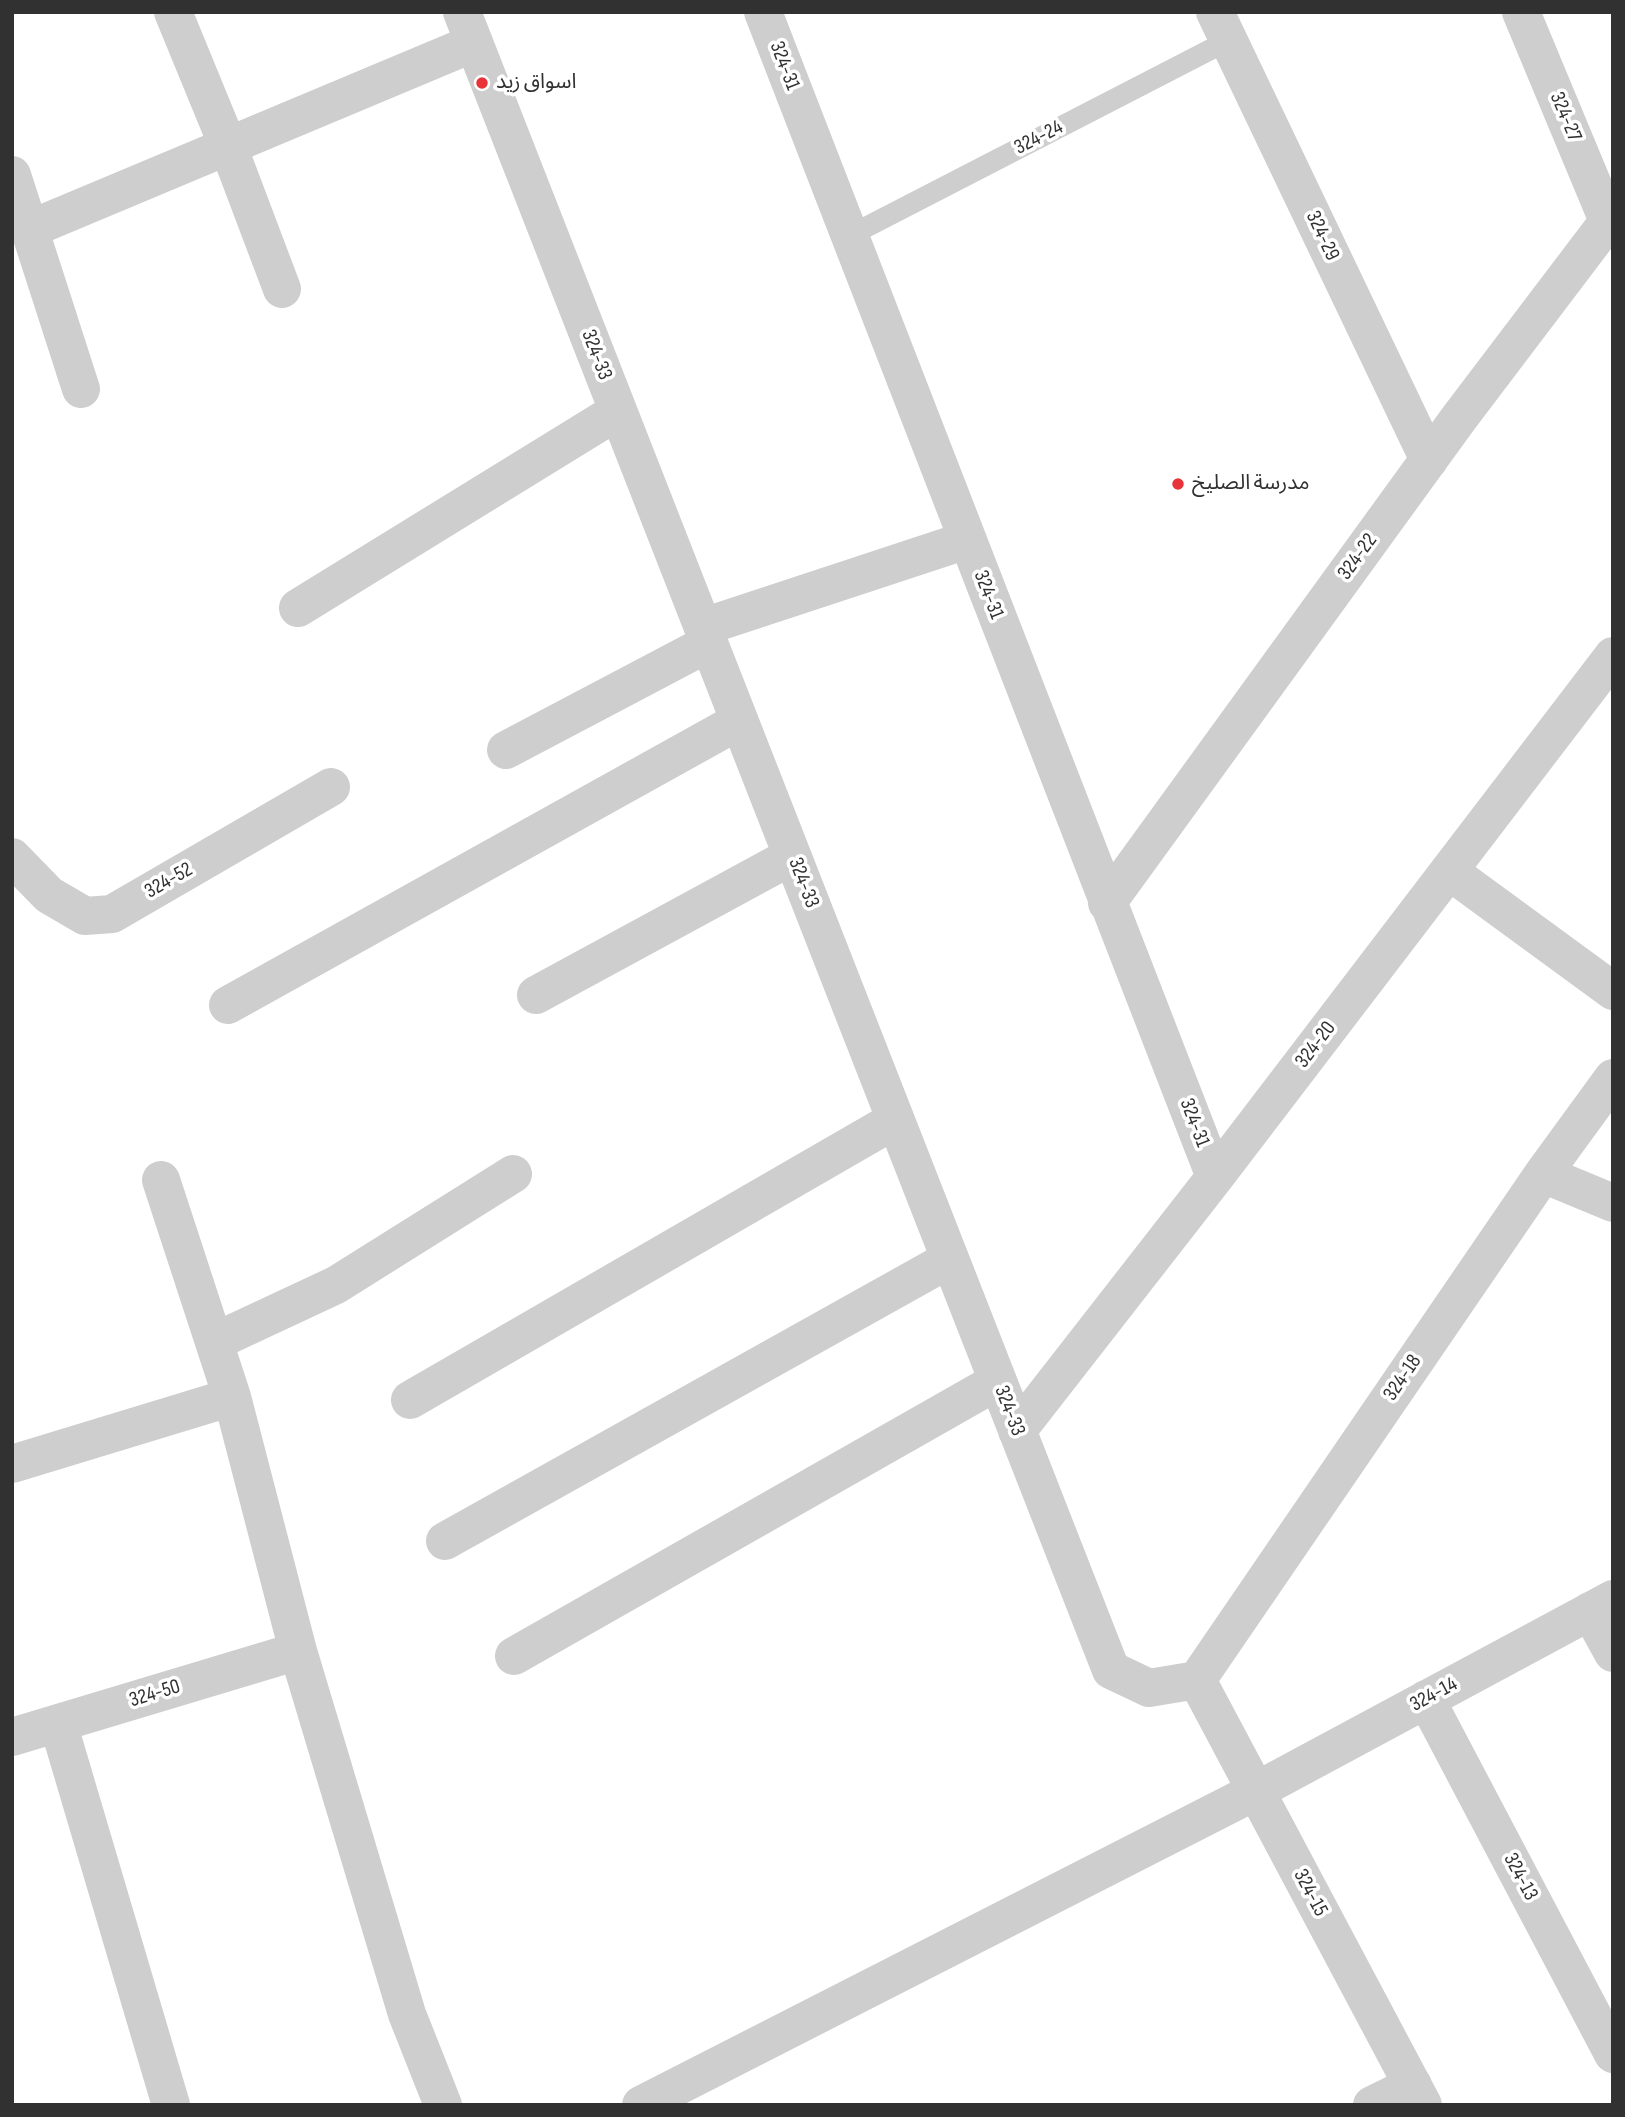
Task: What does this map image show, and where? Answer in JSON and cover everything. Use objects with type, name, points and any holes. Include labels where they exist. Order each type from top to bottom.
[{"type":"street","points":[[173,12],[228,146],[282,289]]},
{"type":"street","name":"324-31","points":[[763,12],[1215,1177]]},
{"type":"street","name":"324-27","points":[[1521,12],[1610,218]]},
{"type":"street","name":"324-29","points":[[1222,26],[1429,460]]},
{"type":"street","points":[[30,229],[228,146],[468,28]]},
{"type":"street","name":"324-33","points":[[468,28],[1111,1670],[1149,1688],[1197,1680]]},
{"type":"street","points":[[12,175],[81,389]]},
{"type":"street","name":"324-22","points":[[1107,903],[1429,460],[1610,218]]},
{"type":"street","points":[[298,608],[618,411]]},
{"type":"street","points":[[506,750],[706,635],[967,540]]},
{"type":"street","name":"324-20","points":[[1017,1431],[1215,1177],[1613,656]]},
{"type":"street","points":[[228,1005],[739,721]]},
{"type":"street","name":"324-52","points":[[12,857],[49,895],[85,916],[112,914],[331,787]]},
{"type":"street","points":[[536,995],[792,856]]},
{"type":"street","points":[[1449,871],[1613,992]]},
{"type":"street","name":"324-18","points":[[1197,1680],[1543,1174],[1613,1078]]},
{"type":"street","points":[[410,1399],[895,1120]]},
{"type":"street","points":[[214,1342],[336,1285],[513,1174]]},
{"type":"street","points":[[1543,1174],[1613,1203]]},
{"type":"street","points":[[160,1180],[232,1397],[298,1651],[407,2014],[443,2105]]},
{"type":"street","points":[[445,1541],[950,1259]]},
{"type":"street","points":[[514,1656],[998,1381]]},
{"type":"street","points":[[12,1464],[232,1397]]},
{"type":"street","points":[[1602,1605],[1613,1653]]},
{"type":"street","name":"324-14","points":[[641,2105],[1256,1791],[1602,1605]]},
{"type":"street","name":"324-50","points":[[12,1737],[298,1651]]},
{"type":"street","name":"324-15","points":[[1197,1680],[1418,2095]]},
{"type":"street","name":"324-13","points":[[1426,1699],[1613,2054]]},
{"type":"street","points":[[58,1723],[171,2105]]},
{"type":"street","points":[[1372,2105],[1418,2095]]},
{"type":"lane","name":"324-24","points":[[849,236],[1222,26]]},
{"type":"place","name":"اسواق زيد","points":[[482,83]]},
{"type":"place","name":"مدرسة الصليخ","points":[[1178,484]]}]
